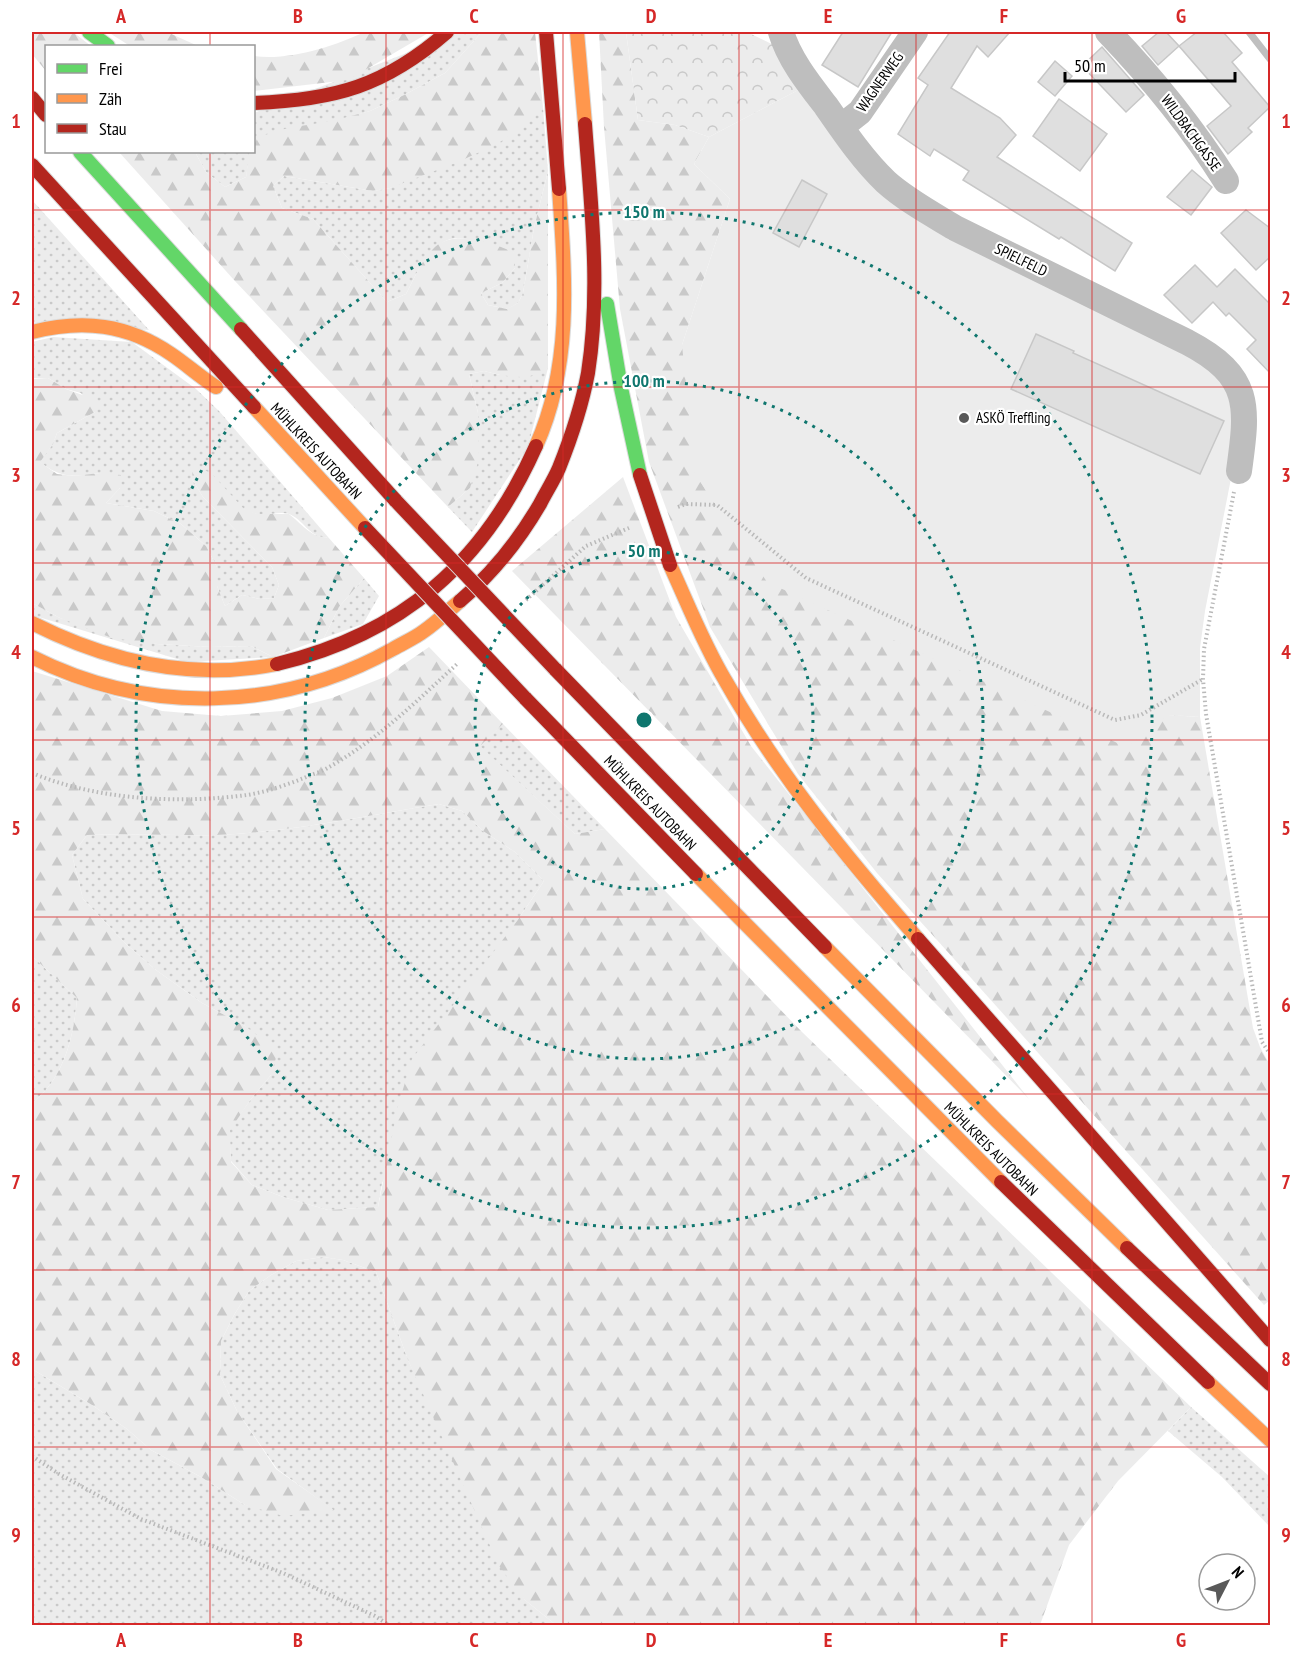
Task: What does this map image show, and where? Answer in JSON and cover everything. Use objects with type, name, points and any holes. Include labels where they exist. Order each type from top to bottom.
[{"type":"highway","points":[[88,32],[107,45]]},
{"type":"highway","points":[[255,103],[293,103],[333,96],[370,84],[407,65],[447,32]]},
{"type":"highway","points":[[32,623],[58,638],[105,655],[154,666],[205,671],[250,669],[294,661],[332,648],[376,627],[417,602],[452,573],[484,535],[525,476],[551,410],[559,375],[564,334],[566,276],[546,32]]},
{"type":"highway","points":[[32,657],[85,679],[128,692],[178,699],[224,700],[268,696],[307,688],[346,675],[386,655],[429,628],[466,598],[494,570],[517,540],[553,483],[582,404],[590,365],[595,255],[578,32]]},
{"type":"highway","points":[[32,98],[45,114]]},
{"type":"highway","name":"MÜHLKREIS AUTOBAHN","points":[[81,153],[396,501],[555,669],[971,1095],[1171,1291],[1270,1383]]},
{"type":"highway","name":"MÜHLKREIS AUTOBAHN","points":[[32,165],[260,415],[525,698],[822,1004],[1000,1183],[1270,1440]]},
{"type":"highway","points":[[595,255],[640,475],[670,565],[724,678],[786,776],[827,831],[888,904],[1270,1340]]},
{"type":"highway","points":[[32,332],[54,326],[82,323],[109,326],[137,336],[164,349],[194,373],[260,415]]},
{"type":"street","name":"SPIELFELD","points":[[781,32],[795,60],[841,127],[864,159],[888,183],[955,228],[1194,346],[1216,361],[1236,382],[1244,402],[1245,427],[1239,471]]},
{"type":"street","name":"WAGNERWEG","points":[[841,127],[860,112],[915,32]]},
{"type":"street","name":"WILDBACHGASSE","points":[[1108,32],[1181,116],[1226,181]]},
{"type":"path","points":[[1239,471],[1225,532],[1204,649],[1203,680],[1206,714],[1262,1042],[1270,1054]]},
{"type":"path","points":[[675,508],[686,504],[717,506],[806,578],[1115,720],[1141,715],[1203,680]]},
{"type":"path","points":[[523,603],[586,546],[634,526]]},
{"type":"path","points":[[32,773],[99,792],[146,797],[193,800],[249,795],[291,783],[328,768],[410,708],[462,659]]},
{"type":"path","points":[[32,1456],[59,1474],[141,1519],[284,1573],[375,1616],[390,1626]]},
{"type":"green space","points":[[32,32],[73,32],[90,45],[45,45],[45,70],[32,54]]},
{"type":"green space","points":[[108,32],[167,32],[196,45],[128,45]]},
{"type":"green space","points":[[364,32],[430,32],[348,80],[255,91],[255,56],[295,55],[339,43]]},
{"type":"green space","points":[[460,32],[482,32],[445,73],[370,111],[255,145],[255,113]]},
{"type":"green space","points":[[482,32],[535,32],[543,107],[524,126],[497,144],[458,162],[390,188],[373,191],[284,176],[273,186],[282,208],[313,219],[387,302],[406,294],[426,257],[443,242],[464,238],[486,242],[515,253],[515,268],[502,283],[481,293],[488,305],[507,309],[518,303],[523,293],[534,228],[548,171],[548,368],[526,378],[484,371],[469,374],[478,413],[479,459],[470,488],[448,507],[234,280],[120,153],[196,153],[206,172],[225,187],[246,177],[249,153],[255,153],[255,143],[258,137],[288,128],[332,121],[370,111],[445,73]]},
{"type":"green space","points":[[599,32],[626,32],[638,120],[675,125],[709,137],[694,164],[730,199],[682,345],[1169,715],[1200,717],[1253,1028],[1270,1065],[1270,1300],[1264,1305],[877,873],[798,774],[710,627],[649,462],[620,309],[604,127]]},
{"type":"green space","points":[[626,32],[747,32],[782,49],[804,87],[709,137],[675,125],[638,120]]},
{"type":"green space","name":"ASKÖ Treffling","points":[[804,87],[839,142],[1139,330],[1205,365],[1231,394],[1236,453],[1205,611],[1200,648],[1200,717],[1169,715],[1126,747],[767,582],[695,474],[682,345],[730,199],[694,164],[709,137]]},
{"type":"green space","points":[[543,107],[548,171],[534,228],[523,293],[518,303],[508,309],[488,305],[481,293],[502,283],[515,268],[514,253],[471,240],[459,238],[449,240],[440,244],[426,258],[406,294],[387,302],[313,219],[282,208],[273,186],[284,176],[373,191],[390,188]]},
{"type":"green space","points":[[196,153],[250,153],[246,177],[225,187],[206,172]]},
{"type":"green space","points":[[32,200],[149,330],[32,323]]},
{"type":"green space","points":[[53,337],[132,342],[196,389],[219,411],[328,537],[316,535],[289,514],[249,512],[192,479],[203,497],[272,567],[279,585],[274,598],[260,599],[242,595],[225,606],[217,586],[217,567],[206,546],[181,524],[154,511],[106,503],[120,488],[100,473],[62,474],[39,462],[53,444],[57,433],[95,412],[81,393],[66,389],[48,378],[32,378],[32,342]]},
{"type":"green space","points":[[548,368],[528,447],[472,532],[448,507],[470,488],[478,413],[469,374],[484,371],[500,375]]},
{"type":"green space","points":[[48,378],[66,389],[96,400],[95,412],[57,433],[53,444],[40,462],[57,474],[121,475],[120,488],[106,503],[154,511],[181,524],[206,546],[217,567],[217,586],[225,606],[242,595],[260,599],[274,598],[279,585],[272,567],[203,497],[192,479],[193,465],[211,473],[244,509],[257,514],[289,514],[317,536],[328,537],[364,578],[339,607],[324,638],[273,657],[251,646],[211,647],[157,644],[112,638],[60,618],[32,603],[32,379]]},
{"type":"green space","points":[[623,477],[676,617],[751,746],[1029,1099],[512,571]]},
{"type":"green space","points":[[364,578],[379,596],[363,624],[324,638],[339,607]]},
{"type":"green space","points":[[32,603],[60,618],[157,644],[211,647],[251,646],[273,657],[187,662],[32,615]]},
{"type":"green space","points":[[429,647],[503,724],[480,746],[575,834],[605,829],[802,1032],[1191,1407],[1118,1481],[1069,1545],[1040,1625],[556,1625],[525,1600],[499,1566],[408,1360],[376,1272],[343,1260],[323,1257],[296,1261],[271,1275],[249,1291],[221,1341],[220,1375],[237,1411],[276,1469],[334,1510],[283,1516],[245,1505],[201,1477],[151,1450],[127,1429],[92,1405],[32,1369],[32,1103],[43,1093],[60,1069],[70,1042],[77,998],[32,956],[32,671],[162,711],[221,716],[282,711],[332,698],[387,676]],"holes":[[[439,804],[462,811],[483,831],[515,852],[544,881],[517,921],[412,1059],[398,1106],[378,1207],[328,1210],[252,1185],[231,1162],[230,1130],[271,1075],[278,1051],[245,1026],[202,1003],[156,970],[127,945],[83,899],[72,855],[87,835],[216,835],[272,831]]]},
{"type":"green space","points":[[503,724],[605,829],[575,834],[479,746]]},
{"type":"green space","points":[[439,804],[462,811],[483,831],[515,852],[544,881],[517,921],[382,1183],[378,1207],[328,1210],[252,1185],[231,1161],[229,1130],[271,1075],[245,1026],[202,1003],[156,970],[127,945],[83,899],[72,855],[87,835],[216,835],[272,831]]},
{"type":"green space","points":[[32,956],[77,998],[70,1042],[60,1069],[43,1093],[32,1103]]},
{"type":"green space","points":[[323,1257],[343,1260],[376,1272],[408,1360],[525,1600],[556,1625],[32,1625],[32,1369],[92,1405],[127,1429],[151,1450],[201,1477],[245,1505],[333,1510],[277,1469],[237,1411],[220,1375],[221,1341],[249,1291],[296,1261]]},
{"type":"green space","points":[[1191,1407],[1270,1477],[1270,1527],[1222,1477],[1168,1431]]},
{"type":"building","points":[[843,32],[892,32],[858,87],[822,65]]},
{"type":"building","points":[[950,32],[1010,32],[988,57],[977,46],[951,88],[1000,118],[1016,135],[997,157],[1132,243],[1115,271],[963,180],[969,171],[934,149],[930,156],[898,134],[928,85],[918,78]]},
{"type":"building","points":[[1159,32],[1166,32],[1179,46],[1158,65],[1142,46]]},
{"type":"building","points":[[1197,32],[1223,32],[1242,53],[1232,62],[1270,107],[1248,128],[1252,132],[1228,154],[1207,126],[1231,106],[1179,46]]},
{"type":"building","points":[[1102,47],[1144,95],[1126,112],[1082,66]]},
{"type":"building","points":[[1055,61],[1072,76],[1055,96],[1038,82]]},
{"type":"building","points":[[1059,99],[1107,134],[1080,171],[1033,136]]},
{"type":"building","points":[[1192,170],[1212,187],[1191,215],[1167,197]]},
{"type":"building","points":[[802,180],[827,194],[799,247],[773,233]]},
{"type":"building","points":[[1246,210],[1270,228],[1270,257],[1256,270],[1221,233]]},
{"type":"building","points":[[1195,265],[1217,287],[1235,269],[1270,304],[1270,373],[1247,349],[1256,340],[1229,313],[1226,316],[1213,302],[1192,323],[1164,295]]},
{"type":"building","name":"ASKÖ Treffling","points":[[1036,334],[1224,421],[1200,474],[1011,389]]},
{"type":"waterway","points":[[1249,32],[1270,59]]},
{"type":"traffic: fast","points":[[89,32],[107,45]]},
{"type":"traffic: fast","points":[[81,153],[241,329]]},
{"type":"traffic: fast","points":[[607,304],[621,388],[640,475]]},
{"type":"traffic: slow","points":[[577,32],[585,124]]},
{"type":"traffic: slow","points":[[536,446],[548,415],[556,383],[564,319],[559,189]]},
{"type":"traffic: slow","points":[[32,332],[87,325],[121,330],[154,344],[216,387]]},
{"type":"traffic: slow","points":[[254,407],[365,528]]},
{"type":"traffic: slow","points":[[670,565],[717,666],[768,749],[865,878],[918,939]]},
{"type":"traffic: slow","points":[[32,657],[76,676],[121,689],[167,697],[214,698],[260,695],[306,685],[350,670],[417,636],[460,601]]},
{"type":"traffic: slow","points":[[32,623],[91,648],[121,658],[151,664],[182,669],[213,670],[245,669],[277,664]]},
{"type":"traffic: slow","points":[[696,874],[1001,1182]]},
{"type":"traffic: slow","points":[[825,947],[997,1121],[1127,1248]]},
{"type":"traffic: slow","points":[[1208,1382],[1270,1440]]},
{"type":"traffic: jam","points":[[255,103],[310,98],[358,87],[402,65],[447,32]]},
{"type":"traffic: jam","points":[[546,32],[559,189]]},
{"type":"traffic: jam","points":[[32,98],[45,114]]},
{"type":"traffic: jam","points":[[460,601],[504,556],[540,504],[559,468],[583,397],[592,342],[594,311],[592,217],[585,124]]},
{"type":"traffic: jam","points":[[32,165],[254,407]]},
{"type":"traffic: jam","points":[[241,329],[396,501]]},
{"type":"traffic: jam","points":[[277,664],[322,651],[363,634],[400,613],[434,588],[464,558],[491,525],[515,488],[536,446]]},
{"type":"traffic: jam","points":[[640,475],[670,565]]},
{"type":"traffic: jam","points":[[396,501],[555,669]]},
{"type":"traffic: jam","points":[[365,528],[525,698]]},
{"type":"traffic: jam","points":[[555,669],[825,947]]},
{"type":"traffic: jam","points":[[525,698],[696,874]]},
{"type":"traffic: jam","points":[[918,939],[1270,1340]]},
{"type":"traffic: jam","points":[[1001,1182],[1208,1382]]},
{"type":"traffic: jam","points":[[1127,1248],[1270,1384]]},
{"type":"place","name":"ASKÖ Treffling","points":[[964,418]]}]
